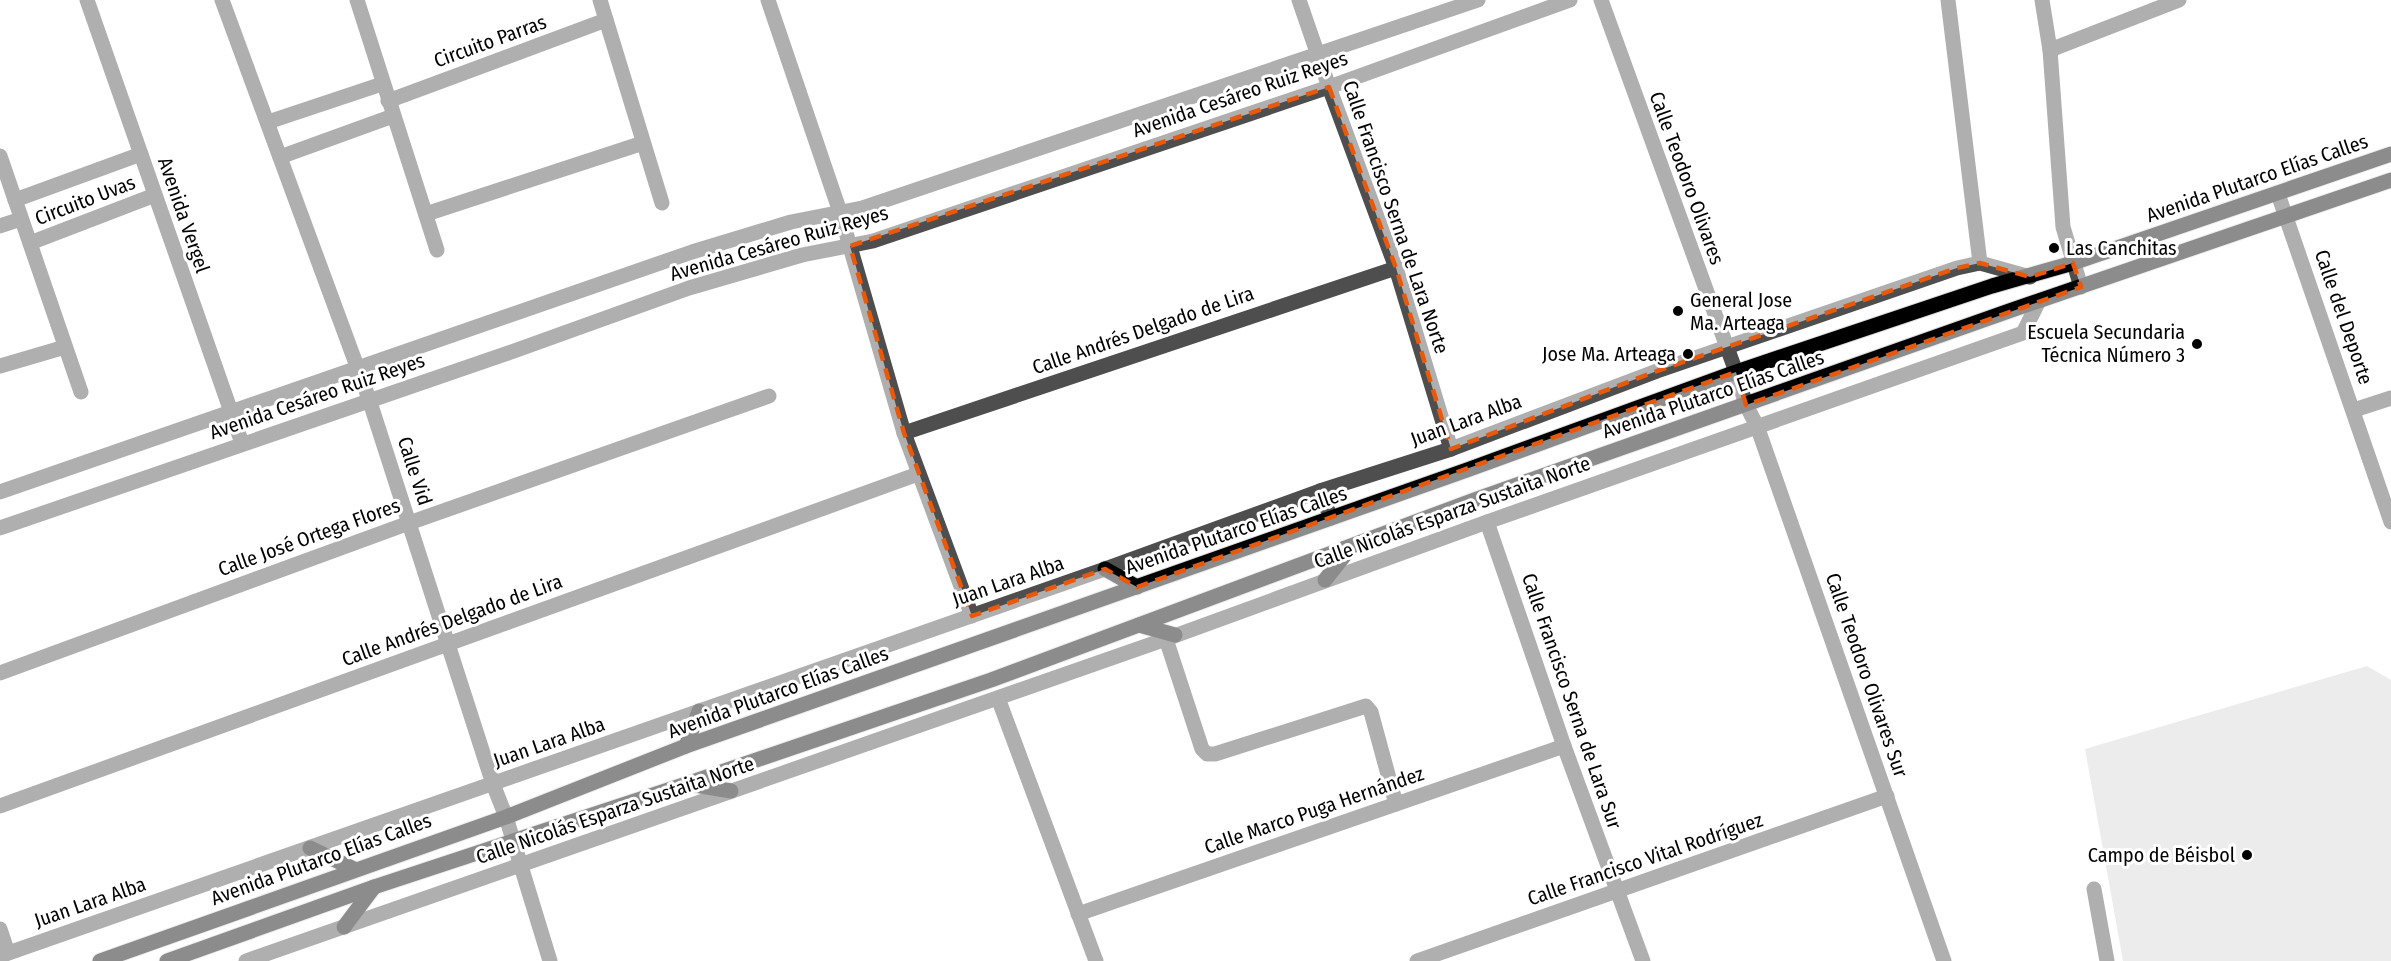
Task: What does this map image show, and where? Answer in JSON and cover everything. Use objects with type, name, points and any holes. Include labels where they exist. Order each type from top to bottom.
[{"type":"main road","name":"Avenida Plutarco Elías Calles","points":[[100,961],[354,869],[506,817],[686,746],[1736,372],[1959,297],[2073,263],[2391,154]]},
{"type":"main road","name":"Avenida Plutarco Elías Calles","points":[[168,961],[374,887],[991,680],[1477,499],[2391,180]]},
{"type":"main road","points":[[1325,580],[1351,547]]},
{"type":"main road","points":[[1105,569],[1137,587]]},
{"type":"main road","points":[[1140,625],[1170,637]]},
{"type":"main road","points":[[686,746],[699,711]]},
{"type":"main road","points":[[686,784],[731,791]]},
{"type":"main road","points":[[309,848],[354,869]]},
{"type":"main road","points":[[344,927],[374,887]]},
{"type":"street","name":"Avenida Vergel","points":[[87,0],[242,443]]},
{"type":"street","name":"Calle Vid","points":[[222,0],[369,399],[493,784],[506,817],[550,961]]},
{"type":"street","points":[[357,0],[437,250]]},
{"type":"street","points":[[600,0],[662,203]]},
{"type":"street","points":[[768,0],[840,212],[904,433],[972,616]]},
{"type":"street","name":"Calle Francisco Serna de Lara Norte","points":[[1299,0],[1396,268],[1451,449]]},
{"type":"street","name":"Avenida Cesáreo Ruiz Reyes","points":[[0,492],[692,252],[791,222],[862,208],[1478,0]]},
{"type":"street","name":"Avenida Cesáreo Ruiz Reyes","points":[[0,528],[369,399],[514,351],[689,288],[802,255],[873,241],[1329,87],[1570,0]]},
{"type":"street","name":"Calle Teodoro Olivares","points":[[1601,0],[1746,405]]},
{"type":"street","points":[[1948,0],[1980,263]]},
{"type":"street","points":[[2042,0],[2050,50],[2063,227],[2081,287]]},
{"type":"street","points":[[2050,50],[2179,0]]},
{"type":"street","name":"Circuito Parras","points":[[388,101],[606,20]]},
{"type":"street","points":[[268,122],[382,84]]},
{"type":"street","points":[[280,157],[393,116]]},
{"type":"street","points":[[426,214],[643,143]]},
{"type":"street","name":"Circuito Uvas","points":[[15,200],[141,154]]},
{"type":"street","name":"Circuito Uvas","points":[[0,156],[81,392]]},
{"type":"street","name":"Calle del Deporte","points":[[2278,194],[2391,522]]},
{"type":"street","name":"Circuito Uvas","points":[[30,243],[155,195]]},
{"type":"street","name":"Circuito Uvas","points":[[0,226],[21,219]]},
{"type":"street","name":"Juan Lara Alba","points":[[4,955],[972,616],[1320,491],[1451,449],[1657,371],[1957,268],[1980,263],[2030,277]]},
{"type":"street","name":"Calle Andrés Delgado de Lira","points":[[904,433],[1396,268]]},
{"type":"street","name":"Calle Nicolás Esparza Sustaita Norte","points":[[246,961],[998,698],[2023,333],[2039,301]]},
{"type":"street","points":[[0,366],[65,347]]},
{"type":"street","name":"Calle José Ortega Flores","points":[[0,673],[409,523],[769,396]]},
{"type":"street","points":[[2354,410],[2391,398]]},
{"type":"street","name":"Calle Teodoro Olivares Sur","points":[[1746,405],[1757,426],[1944,961]]},
{"type":"street","name":"Calle Andrés Delgado de Lira","points":[[0,806],[918,474]]},
{"type":"street","points":[[1320,491],[1330,518]]},
{"type":"street","name":"Calle Francisco Serna de Lara Sur","points":[[1487,522],[1564,746],[1643,961]]},
{"type":"street","points":[[1170,637],[1202,749],[1207,754],[1215,754],[1366,706],[1371,712],[1396,804]]},
{"type":"street","points":[[998,698],[1096,961]]},
{"type":"street","name":"Calle Marco Puga Hernández","points":[[1078,914],[1564,746]]},
{"type":"street","name":"Calle Francisco Vital Rodríguez","points":[[1417,961],[1887,796]]},
{"type":"street","points":[[2094,889],[2107,961]]},
{"type":"street","points":[[0,929],[4,955]]},
{"type":"highlighted area","points":[[1329,87],[1396,268],[1451,449],[1657,371],[1957,268],[1980,263],[2030,277],[2073,263],[2081,287],[1746,405],[1736,372],[1137,587],[1105,569],[972,616],[904,433],[850,246]]},
{"type":"shaded area","name":"Campo de Béisbol","points":[[2367,666],[2391,680],[2391,961],[2123,961],[2085,749]]},
{"type":"place","name":"Las Canchitas","points":[[2054,248]]},
{"type":"place","name":"General Jose Ma. Arteaga","points":[[1678,311]]},
{"type":"place","name":"Escuela Secundaria Técnica Número 3","points":[[2197,344]]},
{"type":"place","name":"Jose Ma. Arteaga","points":[[1688,354]]},
{"type":"place","name":"Campo de Béisbol","points":[[2247,855]]}]
